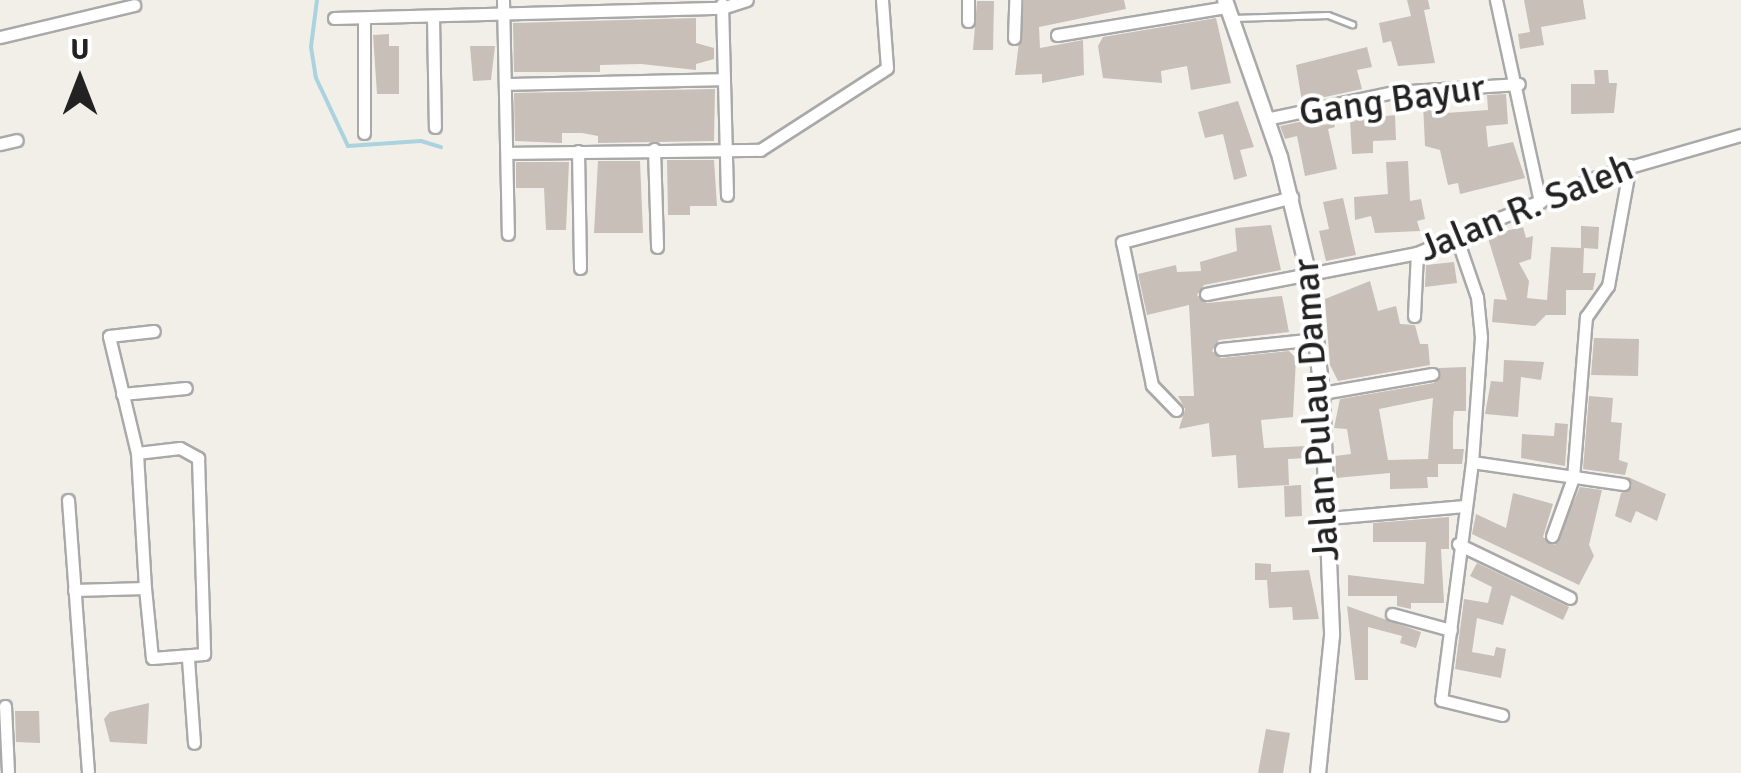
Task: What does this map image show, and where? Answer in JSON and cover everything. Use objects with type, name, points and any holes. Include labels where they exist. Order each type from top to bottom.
[{"type":"street","points":[[503,0],[508,234]]},
{"type":"street","points":[[334,18],[504,14],[747,0]]},
{"type":"street","points":[[507,152],[760,150],[887,68],[882,0]]},
{"type":"street","points":[[968,0],[968,21]]},
{"type":"street","points":[[1014,38],[1015,0]]},
{"type":"street","points":[[1496,0],[1519,84],[1540,202]]},
{"type":"street","points":[[722,4],[726,195]]},
{"type":"street","points":[[0,37],[134,5]]},
{"type":"street","points":[[1057,36],[1227,9]]},
{"type":"street","name":"Jalan Pulau Damar","points":[[1227,9],[1292,197],[1309,276],[1322,393],[1332,663],[1318,773]]},
{"type":"street","points":[[433,17],[435,127]]},
{"type":"street","points":[[364,19],[364,133]]},
{"type":"street","points":[[505,84],[724,79]]},
{"type":"street","name":"Gang Bayur","points":[[1266,119],[1394,92],[1519,84]]},
{"type":"street","name":"Jalan R. Saleh","points":[[1206,294],[1417,253],[1630,165],[1741,135]]},
{"type":"street","points":[[0,144],[16,140]]},
{"type":"street","points":[[654,149],[656,247]]},
{"type":"street","points":[[578,151],[580,268]]},
{"type":"street","points":[[1552,536],[1574,478],[1586,317],[1608,286],[1630,165]]},
{"type":"street","points":[[1176,410],[1152,385],[1122,242],[1292,197]]},
{"type":"street","points":[[1457,238],[1480,318],[1472,462],[1458,544],[1441,701],[1502,715]]},
{"type":"street","points":[[1414,316],[1417,253]]},
{"type":"street","points":[[137,453],[180,448],[198,458],[208,643],[204,654],[188,659],[152,658],[137,453],[110,336],[154,331]]},
{"type":"street","points":[[1221,348],[1316,338]]},
{"type":"street","points":[[1322,393],[1432,374]]},
{"type":"street","points":[[122,394],[186,388]]},
{"type":"street","points":[[1472,462],[1623,484]]},
{"type":"street","points":[[68,500],[88,773]]},
{"type":"street","points":[[1328,518],[1464,506]]},
{"type":"street","points":[[1458,544],[1570,598]]},
{"type":"street","points":[[74,590],[145,588]]},
{"type":"street","points":[[1392,614],[1451,630]]},
{"type":"street","points":[[188,659],[194,743]]},
{"type":"street","points":[[5,706],[8,773]]},
{"type":"lane","points":[[1227,9],[1328,15],[1352,24]]},
{"type":"building","points":[[1024,0],[1124,0],[1126,9],[1039,27],[1040,48],[1083,40],[1084,75],[1042,83],[1042,74],[1015,75]]},
{"type":"building","points":[[1407,0],[1428,0],[1430,9],[1424,10],[1435,63],[1398,66],[1391,41],[1383,43],[1379,23],[1411,16]]},
{"type":"building","points":[[1524,0],[1583,0],[1586,19],[1541,27],[1544,45],[1520,49],[1518,34],[1530,32]]},
{"type":"building","points":[[977,1],[994,1],[993,50],[973,50]]},
{"type":"building","points":[[696,18],[696,43],[714,48],[714,59],[696,64],[696,70],[641,64],[600,65],[600,72],[514,72],[513,23]]},
{"type":"building","points":[[1216,18],[1231,83],[1191,90],[1187,66],[1161,71],[1162,83],[1103,78],[1098,46],[1103,37]]},
{"type":"building","points":[[389,34],[389,46],[399,46],[399,94],[377,94],[373,35]]},
{"type":"building","points":[[470,46],[495,46],[491,80],[473,81]]},
{"type":"building","points":[[1367,47],[1372,67],[1357,70],[1362,89],[1302,102],[1296,65]]},
{"type":"building","points":[[1594,70],[1608,70],[1609,83],[1617,83],[1614,113],[1571,114],[1571,84],[1595,84]]},
{"type":"building","points":[[715,89],[714,141],[598,143],[598,136],[562,133],[562,143],[515,141],[514,93]]},
{"type":"building","points":[[1506,94],[1508,124],[1486,126],[1488,147],[1513,142],[1525,178],[1460,194],[1458,183],[1448,185],[1440,150],[1425,146],[1423,103],[1445,102],[1446,113],[1488,110],[1487,95]]},
{"type":"building","points":[[1238,101],[1254,147],[1240,150],[1247,176],[1234,180],[1223,134],[1205,138],[1198,112]]},
{"type":"building","points":[[1332,115],[1335,127],[1328,129],[1337,169],[1305,176],[1297,136],[1285,139],[1280,126]]},
{"type":"building","points":[[1395,115],[1396,140],[1373,141],[1373,153],[1352,154],[1350,120]]},
{"type":"building","points":[[667,160],[714,160],[717,206],[690,206],[690,215],[668,215]]},
{"type":"building","points":[[598,161],[640,161],[643,233],[594,233]]},
{"type":"building","points":[[1408,161],[1410,201],[1421,199],[1425,219],[1417,221],[1420,231],[1375,233],[1371,216],[1355,220],[1354,197],[1388,194],[1386,162]]},
{"type":"building","points":[[516,162],[569,162],[566,230],[546,230],[544,188],[516,188]]},
{"type":"building","points":[[1343,198],[1356,255],[1326,261],[1319,231],[1329,229],[1323,202]]},
{"type":"building","points":[[1271,225],[1281,270],[1204,285],[1197,295],[1207,303],[1282,296],[1289,332],[1219,340],[1212,351],[1221,358],[1289,351],[1296,358],[1293,417],[1261,420],[1264,448],[1307,446],[1307,458],[1288,459],[1289,485],[1238,488],[1236,455],[1212,457],[1209,423],[1179,429],[1185,409],[1178,396],[1194,396],[1189,305],[1147,315],[1138,274],[1176,265],[1177,272],[1201,271],[1200,262],[1237,251],[1235,228]]},
{"type":"building","points":[[1581,226],[1599,227],[1598,249],[1584,248],[1583,273],[1596,273],[1593,290],[1566,290],[1566,315],[1546,315],[1535,326],[1492,322],[1494,299],[1507,300],[1487,235],[1523,227],[1526,238],[1533,236],[1531,259],[1519,263],[1529,281],[1527,298],[1547,300],[1551,247],[1581,248]]},
{"type":"building","points":[[1454,262],[1457,283],[1425,287],[1426,265]]},
{"type":"building","points":[[1370,281],[1378,311],[1396,306],[1400,324],[1415,325],[1420,344],[1428,344],[1430,365],[1338,381],[1330,365],[1325,299]]},
{"type":"building","points":[[1594,338],[1639,339],[1638,376],[1591,375]]},
{"type":"building","points":[[1504,360],[1544,362],[1541,380],[1521,377],[1518,417],[1485,414],[1491,381],[1503,382]]},
{"type":"building","points":[[1466,367],[1466,411],[1454,411],[1453,419],[1453,449],[1464,449],[1462,464],[1438,464],[1438,477],[1427,477],[1428,488],[1390,489],[1390,473],[1336,478],[1335,456],[1351,454],[1347,429],[1334,428],[1340,399],[1434,383],[1439,368]],"holes":[[[1433,398],[1428,459],[1388,460],[1379,409]]]},
{"type":"building","points":[[1589,396],[1613,398],[1611,422],[1622,423],[1619,460],[1628,463],[1625,475],[1583,469]]},
{"type":"building","points":[[1555,423],[1568,424],[1565,466],[1521,458],[1522,434],[1554,436]]},
{"type":"building","points":[[1628,477],[1666,494],[1657,521],[1636,511],[1631,523],[1615,516],[1621,493],[1632,486]]},
{"type":"building","points":[[1301,485],[1302,516],[1285,517],[1284,486]]},
{"type":"building","points":[[1580,487],[1602,490],[1589,545],[1594,556],[1579,585],[1472,534],[1476,514],[1506,528],[1513,493],[1553,504],[1543,537],[1555,545]]},
{"type":"building","points":[[1449,517],[1449,549],[1441,549],[1444,603],[1411,603],[1411,609],[1397,606],[1397,596],[1348,596],[1348,575],[1424,584],[1426,542],[1373,542],[1373,523]]},
{"type":"building","points":[[1255,563],[1271,564],[1271,572],[1309,570],[1319,619],[1293,620],[1292,607],[1269,608],[1267,580],[1255,580]]},
{"type":"building","points":[[1477,563],[1569,607],[1563,620],[1511,595],[1503,625],[1477,618],[1472,652],[1494,656],[1496,647],[1506,649],[1501,678],[1455,669],[1464,599],[1488,603],[1492,587],[1470,576]]},
{"type":"building","points":[[1347,606],[1421,632],[1416,648],[1400,643],[1402,636],[1368,627],[1368,680],[1355,680]]},
{"type":"building","points":[[149,703],[147,744],[110,742],[104,719],[110,712]]},
{"type":"building","points":[[15,711],[39,711],[40,743],[16,742]]},
{"type":"building","points":[[1266,729],[1290,733],[1283,773],[1258,773]]},
{"type":"waterway","points":[[317,0],[311,47],[316,78],[348,146],[421,141],[441,147]]}]
